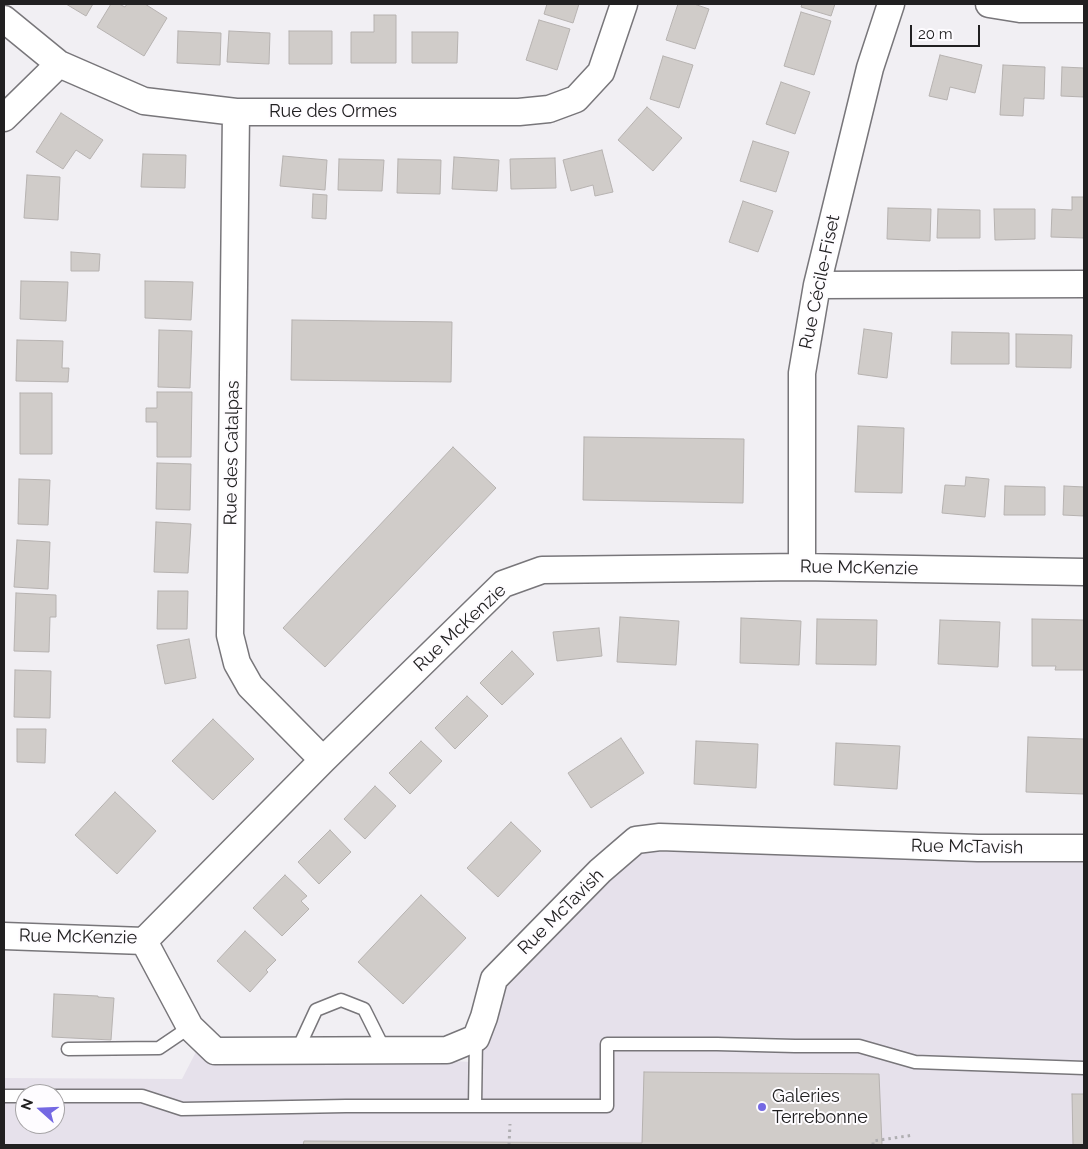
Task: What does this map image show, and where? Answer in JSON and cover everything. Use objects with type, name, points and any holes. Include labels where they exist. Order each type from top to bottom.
[{"type":"street","name":"Rue des Ormes","points":[[4,20],[59,64],[144,101],[236,112],[519,112],[549,109],[576,99],[601,72],[624,4]]},
{"type":"street","name":"Rue Cécile-Fiset","points":[[802,567],[802,373],[817,285],[870,68],[891,4]]},
{"type":"street","points":[[989,4],[1020,10],[1084,10]]},
{"type":"street","points":[[4,118],[59,64]]},
{"type":"street","name":"Rue des Catalpas","points":[[236,112],[230,635],[237,664],[250,686],[323,760]]},
{"type":"street","points":[[817,285],[1084,284]]},
{"type":"street","name":"Rue McKenzie","points":[[4,936],[144,941],[323,760],[503,584],[542,570],[802,567],[1084,572]]},
{"type":"street","name":"Rue McTavish","points":[[476,1038],[484,1017],[494,979],[600,870],[636,840],[660,837],[978,848],[1084,848]]},
{"type":"street","points":[[144,941],[190,1027],[214,1051],[447,1050],[476,1038]]},
{"type":"lane","points":[[297,1051],[316,1010],[341,1000],[364,1009],[385,1051]]},
{"type":"lane","points":[[68,1049],[159,1048],[190,1027]]},
{"type":"lane","points":[[475,1106],[476,1038]]},
{"type":"lane","points":[[65,1096],[142,1096],[182,1109],[346,1106],[607,1106],[607,1044],[859,1046],[915,1062],[1084,1068]]},
{"type":"path","points":[[872,1145],[873,1141],[914,1135]]},
{"type":"shaded area","points":[[1084,849],[1084,1145],[4,1145],[4,1078],[182,1079],[198,1048],[471,1062],[501,993],[638,852]]},
{"type":"building","points":[[66,4],[93,4],[86,16]]},
{"type":"building","points":[[111,4],[119,4],[125,7],[127,4],[145,4],[167,18],[144,56],[97,27]]},
{"type":"building","points":[[547,4],[579,4],[573,23],[544,14]]},
{"type":"building","points":[[678,4],[694,4],[709,9],[695,49],[666,40]]},
{"type":"building","points":[[802,4],[835,4],[831,16],[801,7]]},
{"type":"building","points":[[801,12],[831,21],[814,75],[784,66]]},
{"type":"building","points":[[374,15],[396,15],[396,63],[351,63],[351,32],[374,32]]},
{"type":"building","points":[[539,20],[570,29],[557,70],[526,60]]},
{"type":"building","points":[[178,31],[221,33],[220,65],[177,63]]},
{"type":"building","points":[[229,31],[270,33],[269,64],[227,62]]},
{"type":"building","points":[[289,31],[332,31],[332,64],[289,64]]},
{"type":"building","points":[[412,32],[458,32],[457,63],[412,63]]},
{"type":"building","points":[[940,55],[982,65],[975,93],[950,87],[947,100],[929,96]]},
{"type":"building","points":[[663,56],[693,65],[679,108],[650,99]]},
{"type":"building","points":[[1003,65],[1045,67],[1044,99],[1024,98],[1023,116],[1000,115]]},
{"type":"building","points":[[1062,67],[1084,68],[1084,97],[1061,96]]},
{"type":"building","points":[[781,82],[810,92],[795,134],[766,124]]},
{"type":"building","points":[[647,107],[682,138],[653,171],[618,140]]},
{"type":"building","points":[[61,113],[103,140],[90,159],[76,150],[63,169],[36,152]]},
{"type":"building","points":[[753,141],[789,152],[776,192],[740,181]]},
{"type":"building","points":[[602,150],[613,192],[595,196],[593,185],[571,191],[563,160]]},
{"type":"building","points":[[143,154],[186,155],[185,188],[141,187]]},
{"type":"building","points":[[283,156],[327,160],[325,190],[280,186]]},
{"type":"building","points":[[454,157],[499,160],[497,191],[452,189]]},
{"type":"building","points":[[555,158],[556,188],[511,189],[510,159]]},
{"type":"building","points":[[339,159],[384,160],[382,191],[338,190]]},
{"type":"building","points":[[398,159],[441,160],[440,194],[397,193]]},
{"type":"building","points":[[27,175],[60,177],[58,220],[24,218]]},
{"type":"building","points":[[313,194],[327,195],[326,219],[312,218]]},
{"type":"building","points":[[1072,197],[1084,197],[1084,238],[1051,237],[1052,209],[1072,210]]},
{"type":"building","points":[[743,201],[773,211],[758,252],[729,242]]},
{"type":"building","points":[[888,208],[931,209],[930,241],[887,239]]},
{"type":"building","points":[[938,209],[980,210],[980,238],[937,238]]},
{"type":"building","points":[[994,209],[1035,209],[1035,239],[995,240]]},
{"type":"building","points":[[71,252],[100,254],[99,271],[71,271]]},
{"type":"building","points":[[21,281],[68,282],[66,321],[20,319]]},
{"type":"building","points":[[145,281],[193,282],[191,320],[145,318]]},
{"type":"building","points":[[292,320],[452,322],[451,382],[291,380]]},
{"type":"building","points":[[864,329],[892,333],[887,378],[858,374]]},
{"type":"building","points":[[159,330],[192,331],[190,388],[158,387]]},
{"type":"building","points":[[952,332],[1009,333],[1009,364],[951,364]]},
{"type":"building","points":[[1016,334],[1072,335],[1071,368],[1016,367]]},
{"type":"building","points":[[17,340],[63,341],[62,368],[69,368],[68,382],[16,381]]},
{"type":"building","points":[[157,392],[192,392],[191,457],[157,457],[157,422],[146,422],[146,408],[157,408]]},
{"type":"building","points":[[20,393],[52,393],[52,454],[20,454]]},
{"type":"building","points":[[858,426],[904,428],[902,493],[855,492]]},
{"type":"building","points":[[584,437],[744,439],[743,503],[583,500]]},
{"type":"building","points":[[453,447],[496,488],[325,667],[283,628]]},
{"type":"building","points":[[157,463],[191,464],[190,510],[156,509]]},
{"type":"building","points":[[966,477],[989,479],[985,517],[942,513],[945,485],[965,486]]},
{"type":"building","points":[[19,479],[50,480],[48,525],[18,524]]},
{"type":"building","points":[[1005,486],[1045,487],[1045,515],[1004,515]]},
{"type":"building","points":[[1064,486],[1084,487],[1084,516],[1063,515]]},
{"type":"building","points":[[156,522],[191,524],[188,573],[154,572]]},
{"type":"building","points":[[17,540],[50,542],[48,589],[14,587]]},
{"type":"building","points":[[158,591],[188,591],[187,629],[157,629]]},
{"type":"building","points":[[16,593],[56,595],[56,617],[50,617],[49,652],[14,651]]},
{"type":"building","points":[[620,617],[679,621],[676,665],[617,662]]},
{"type":"building","points":[[741,618],[801,621],[799,665],[740,663]]},
{"type":"building","points":[[817,619],[877,620],[876,665],[816,664]]},
{"type":"building","points":[[1032,619],[1084,620],[1084,670],[1055,670],[1056,666],[1032,666]]},
{"type":"building","points":[[940,620],[1000,622],[998,667],[938,664]]},
{"type":"building","points":[[599,628],[602,656],[557,661],[553,632]]},
{"type":"building","points":[[189,639],[196,678],[165,684],[157,645]]},
{"type":"building","points":[[512,651],[534,674],[502,705],[480,683]]},
{"type":"building","points":[[15,670],[51,671],[50,718],[14,717]]},
{"type":"building","points":[[467,696],[488,716],[455,749],[435,728]]},
{"type":"building","points":[[213,719],[254,759],[213,800],[172,761]]},
{"type":"building","points":[[17,729],[46,729],[45,763],[17,762]]},
{"type":"building","points":[[1028,737],[1084,739],[1084,794],[1026,792]]},
{"type":"building","points":[[621,738],[644,773],[591,808],[568,773]]},
{"type":"building","points":[[421,741],[442,761],[410,794],[389,773]]},
{"type":"building","points":[[696,741],[758,744],[756,788],[694,784]]},
{"type":"building","points":[[836,743],[900,746],[897,789],[834,785]]},
{"type":"building","points":[[375,786],[396,806],[365,839],[344,819]]},
{"type":"building","points":[[115,792],[156,831],[117,874],[75,835]]},
{"type":"building","points":[[511,822],[541,851],[498,897],[467,868]]},
{"type":"building","points":[[330,830],[351,852],[319,884],[298,862]]},
{"type":"building","points":[[285,875],[307,896],[301,901],[309,909],[282,936],[253,908]]},
{"type":"building","points":[[421,895],[466,938],[403,1004],[358,962]]},
{"type":"building","points":[[245,931],[276,960],[250,992],[217,961]]},
{"type":"building","points":[[54,994],[114,998],[111,1040],[52,1037]]},
{"type":"building","name":"Galeries Terrebonne","points":[[644,1072],[879,1074],[882,1145],[303,1145],[304,1141],[642,1143]]},
{"type":"building","points":[[1072,1094],[1084,1094],[1084,1145],[1073,1145]]},
{"type":"place","name":"Galeries Terrebonne","points":[[762,1107]]}]
